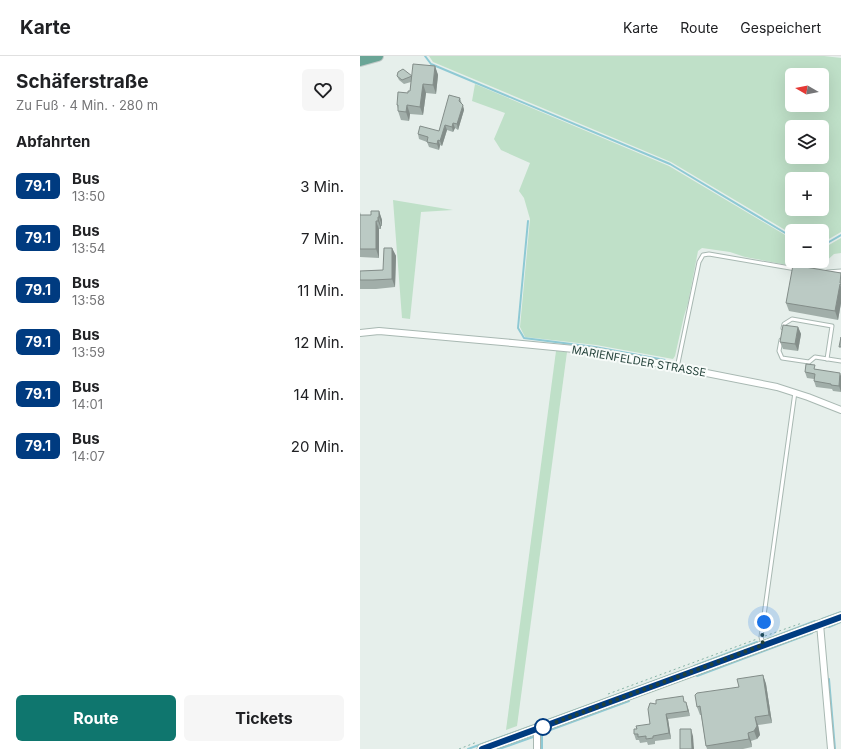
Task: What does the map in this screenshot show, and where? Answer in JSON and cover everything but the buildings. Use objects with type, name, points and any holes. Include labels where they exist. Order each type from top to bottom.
[{"type":"main road","points":[[360,61],[378,56]]},
{"type":"main road","points":[[482,749],[763,645],[819,621],[841,617]]},
{"type":"street","name":"MARIENFELDER STRASSE","points":[[360,334],[379,331],[512,342],[595,351],[795,392],[841,410]]},
{"type":"street","points":[[819,621],[831,749]]},
{"type":"street","points":[[537,729],[537,749]]},
{"type":"lane","points":[[678,368],[699,262],[703,255],[709,254],[798,269]]},
{"type":"lane","points":[[820,273],[841,271]]},
{"type":"lane","points":[[783,331],[784,324],[792,319],[832,326],[827,359]]},
{"type":"lane","points":[[781,338],[779,351],[782,358],[809,362],[815,357],[841,361]]},
{"type":"lane","points":[[763,645],[762,637],[795,392]]},
{"type":"green space","points":[[429,56],[824,56],[841,58],[841,232],[829,239],[829,224],[785,224],[785,230],[671,162],[433,62]]},
{"type":"green space","points":[[475,84],[669,166],[785,235],[785,264],[745,257],[730,252],[702,248],[698,251],[688,303],[673,359],[596,345],[525,337],[520,327],[530,219],[524,198],[519,191],[530,163],[501,150],[494,139],[505,113],[472,101]]},
{"type":"green space","points":[[393,200],[453,210],[421,212],[410,319],[402,318]]},
{"type":"green space","points":[[841,238],[841,253],[834,254],[829,259],[829,245]]},
{"type":"green space","points":[[556,351],[567,352],[517,726],[506,730]]},
{"type":"waterway","points":[[425,56],[431,64],[670,164],[785,233]]},
{"type":"waterway","points":[[528,221],[518,328],[524,338],[595,347],[665,360]]},
{"type":"waterway","points":[[829,242],[841,235]]},
{"type":"waterway","points":[[822,619],[841,612]]},
{"type":"waterway","points":[[768,639],[815,621]]},
{"type":"waterway","points":[[829,627],[841,622]]},
{"type":"waterway","points":[[697,676],[812,633]]},
{"type":"waterway","points":[[694,666],[757,642]]},
{"type":"waterway","points":[[540,723],[687,669]]},
{"type":"waterway","points":[[829,679],[835,749]]},
{"type":"waterway","points":[[542,749],[542,733],[629,701]]},
{"type":"waterway","points":[[468,749],[532,726]]},
{"type":"waterway","points":[[499,749],[533,737]]},
{"type":"bus line","name":"79.1","points":[[482,749],[841,617]]},
{"type":"route","points":[[543,727],[763,645],[762,637],[764,622]]}]
